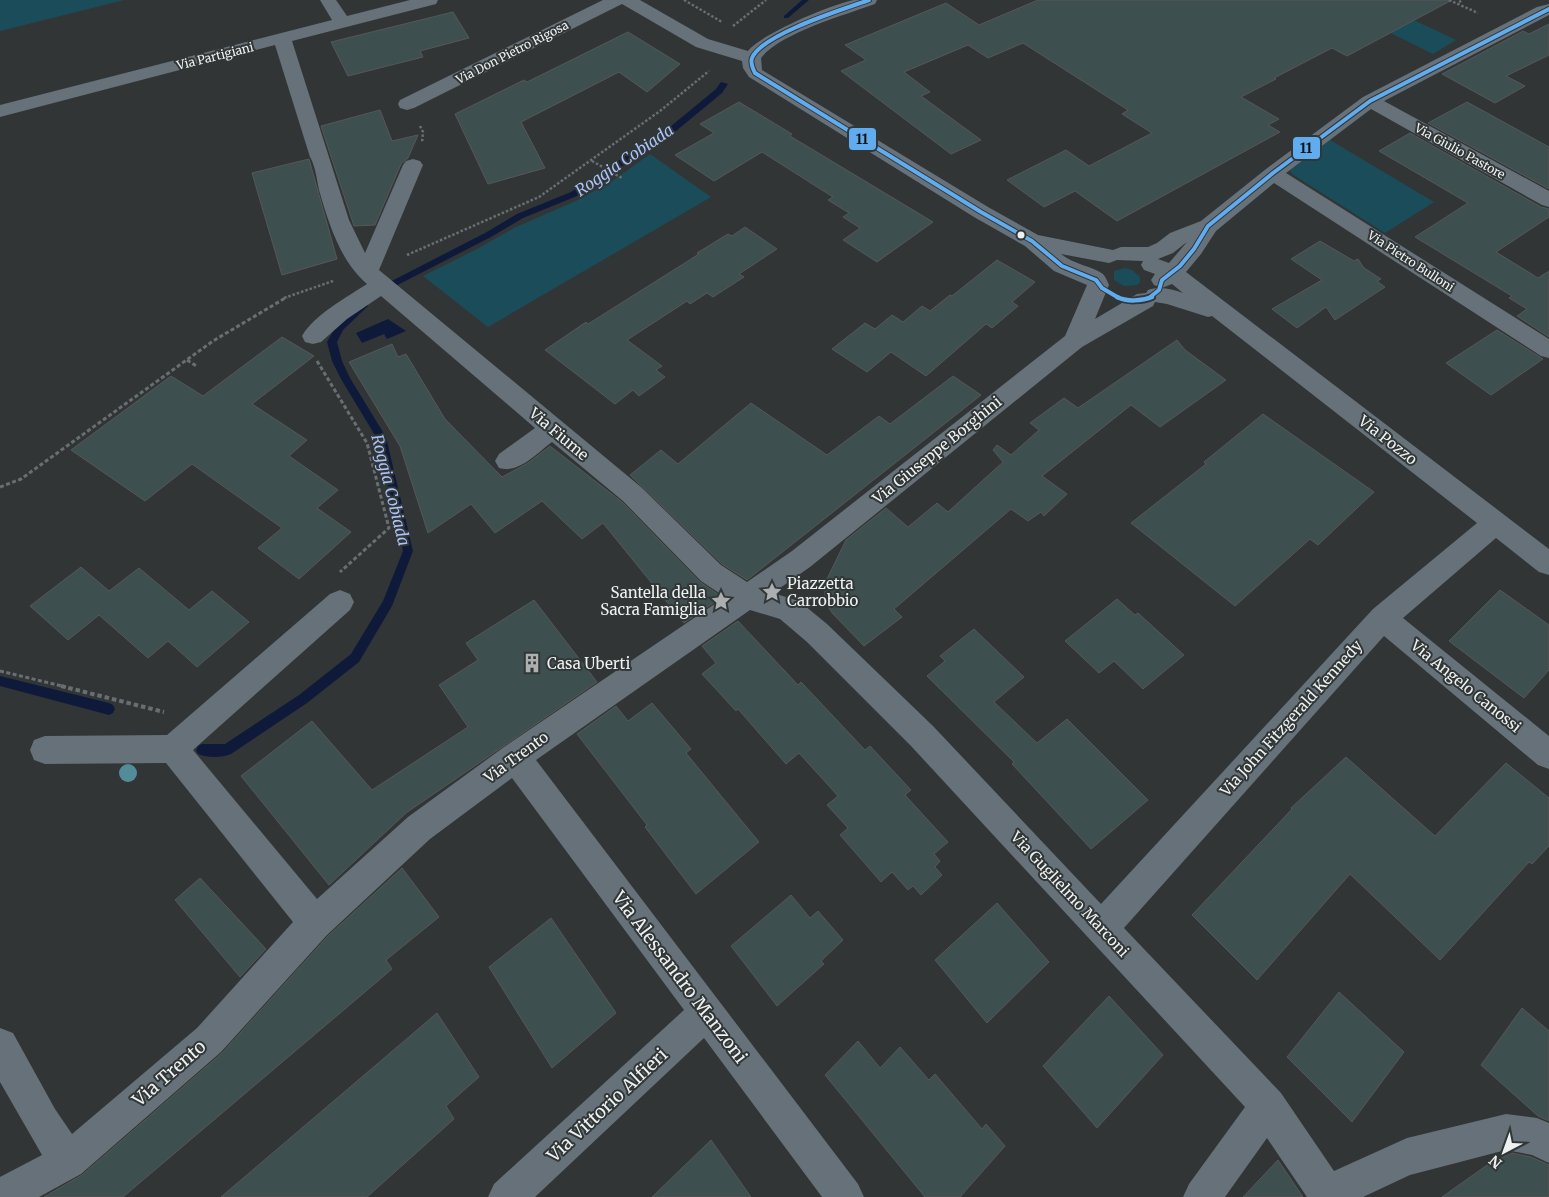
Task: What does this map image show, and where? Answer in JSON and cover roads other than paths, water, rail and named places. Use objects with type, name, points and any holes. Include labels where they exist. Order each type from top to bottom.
[{"type":"street","points":[[328,0],[349,21]]},
{"type":"street","points":[[345,0],[349,21]]},
{"type":"street","name":"Via Partigiani","points":[[0,112],[430,0]]},
{"type":"street","name":"Via Don Pietro Rigosa","points":[[407,104],[616,0]]},
{"type":"street","points":[[628,0],[702,43],[752,58]]},
{"type":"street","points":[[869,0],[765,43],[752,58],[751,67],[755,73],[981,212],[1032,241],[1062,266],[1097,282],[1107,293],[1132,301],[1158,282],[1143,259],[1032,241]]},
{"type":"street","name":"Via Giuseppe Borghini","points":[[1074,340],[1097,282],[1094,273],[1096,266],[1101,260],[1115,255],[1151,254],[1165,248],[1177,238],[1208,226],[1273,173],[1370,101],[1546,4]]},
{"type":"street","points":[[282,39],[342,232],[375,278]]},
{"type":"street","name":"Via Giulio Pastore","points":[[1370,101],[1549,200]]},
{"type":"street","points":[[313,336],[375,278],[413,165]]},
{"type":"street","name":"Via Pietro Bulloni","points":[[1273,173],[1549,350]]},
{"type":"street","name":"Via Giuseppe Borghini","points":[[739,603],[801,559],[1074,340],[1158,282],[1194,249],[1208,226]]},
{"type":"street","name":"Via Fiume","points":[[375,278],[632,494],[739,603]]},
{"type":"street","name":"Via Pozzo","points":[[1158,282],[1168,296],[1226,315],[1549,564]]},
{"type":"street","points":[[508,461],[552,428]]},
{"type":"street","name":"Via John Fitzgerald Kennedy","points":[[1101,928],[1350,664],[1383,618],[1496,524]]},
{"type":"street","points":[[45,750],[173,749],[204,722],[339,588]]},
{"type":"street","name":"Via Guglielmo Marconi","points":[[739,603],[788,610],[817,633],[922,736],[1268,1106],[1328,1195]]},
{"type":"street","name":"Via Trento","points":[[1,1197],[68,1160],[209,1040],[315,923],[419,828],[515,757],[739,603]]},
{"type":"street","name":"Via Angelo Canossi","points":[[1383,618],[1549,755]]},
{"type":"street","points":[[173,749],[315,923]]},
{"type":"street","name":"Via Alessandro Manzoni","points":[[515,757],[844,1197]]},
{"type":"street","name":"Via Vittorio Alfieri","points":[[507,1197],[706,1013]]},
{"type":"street","points":[[0,1046],[42,1122],[68,1160]]},
{"type":"street","points":[[1202,1197],[1268,1106]]},
{"type":"street","points":[[1328,1195],[1406,1158],[1506,1132],[1537,1137],[1549,1144]]},
{"type":"waterway","name":"Roggia Cobiada","points":[[786,17],[806,0]]},
{"type":"waterway","name":"Roggia Cobiada","points":[[381,290],[488,235],[520,216],[574,194],[673,129],[719,91],[724,84]]},
{"type":"waterway","name":"Roggia Cobiada","points":[[202,750],[227,750],[303,699],[355,658],[388,603],[408,551],[381,437],[346,379],[337,361],[332,342],[339,328],[365,304]]},
{"type":"waterway","name":"Roggia Cobiada","points":[[0,681],[109,709]]},
{"type":"place","name":"Piazzetta Carrobbio","points":[[772,592]]},
{"type":"place","name":"Santella della Sacra Famiglia","points":[[721,601]]},
{"type":"place","name":"Casa Uberti","points":[[532,663]]}]
